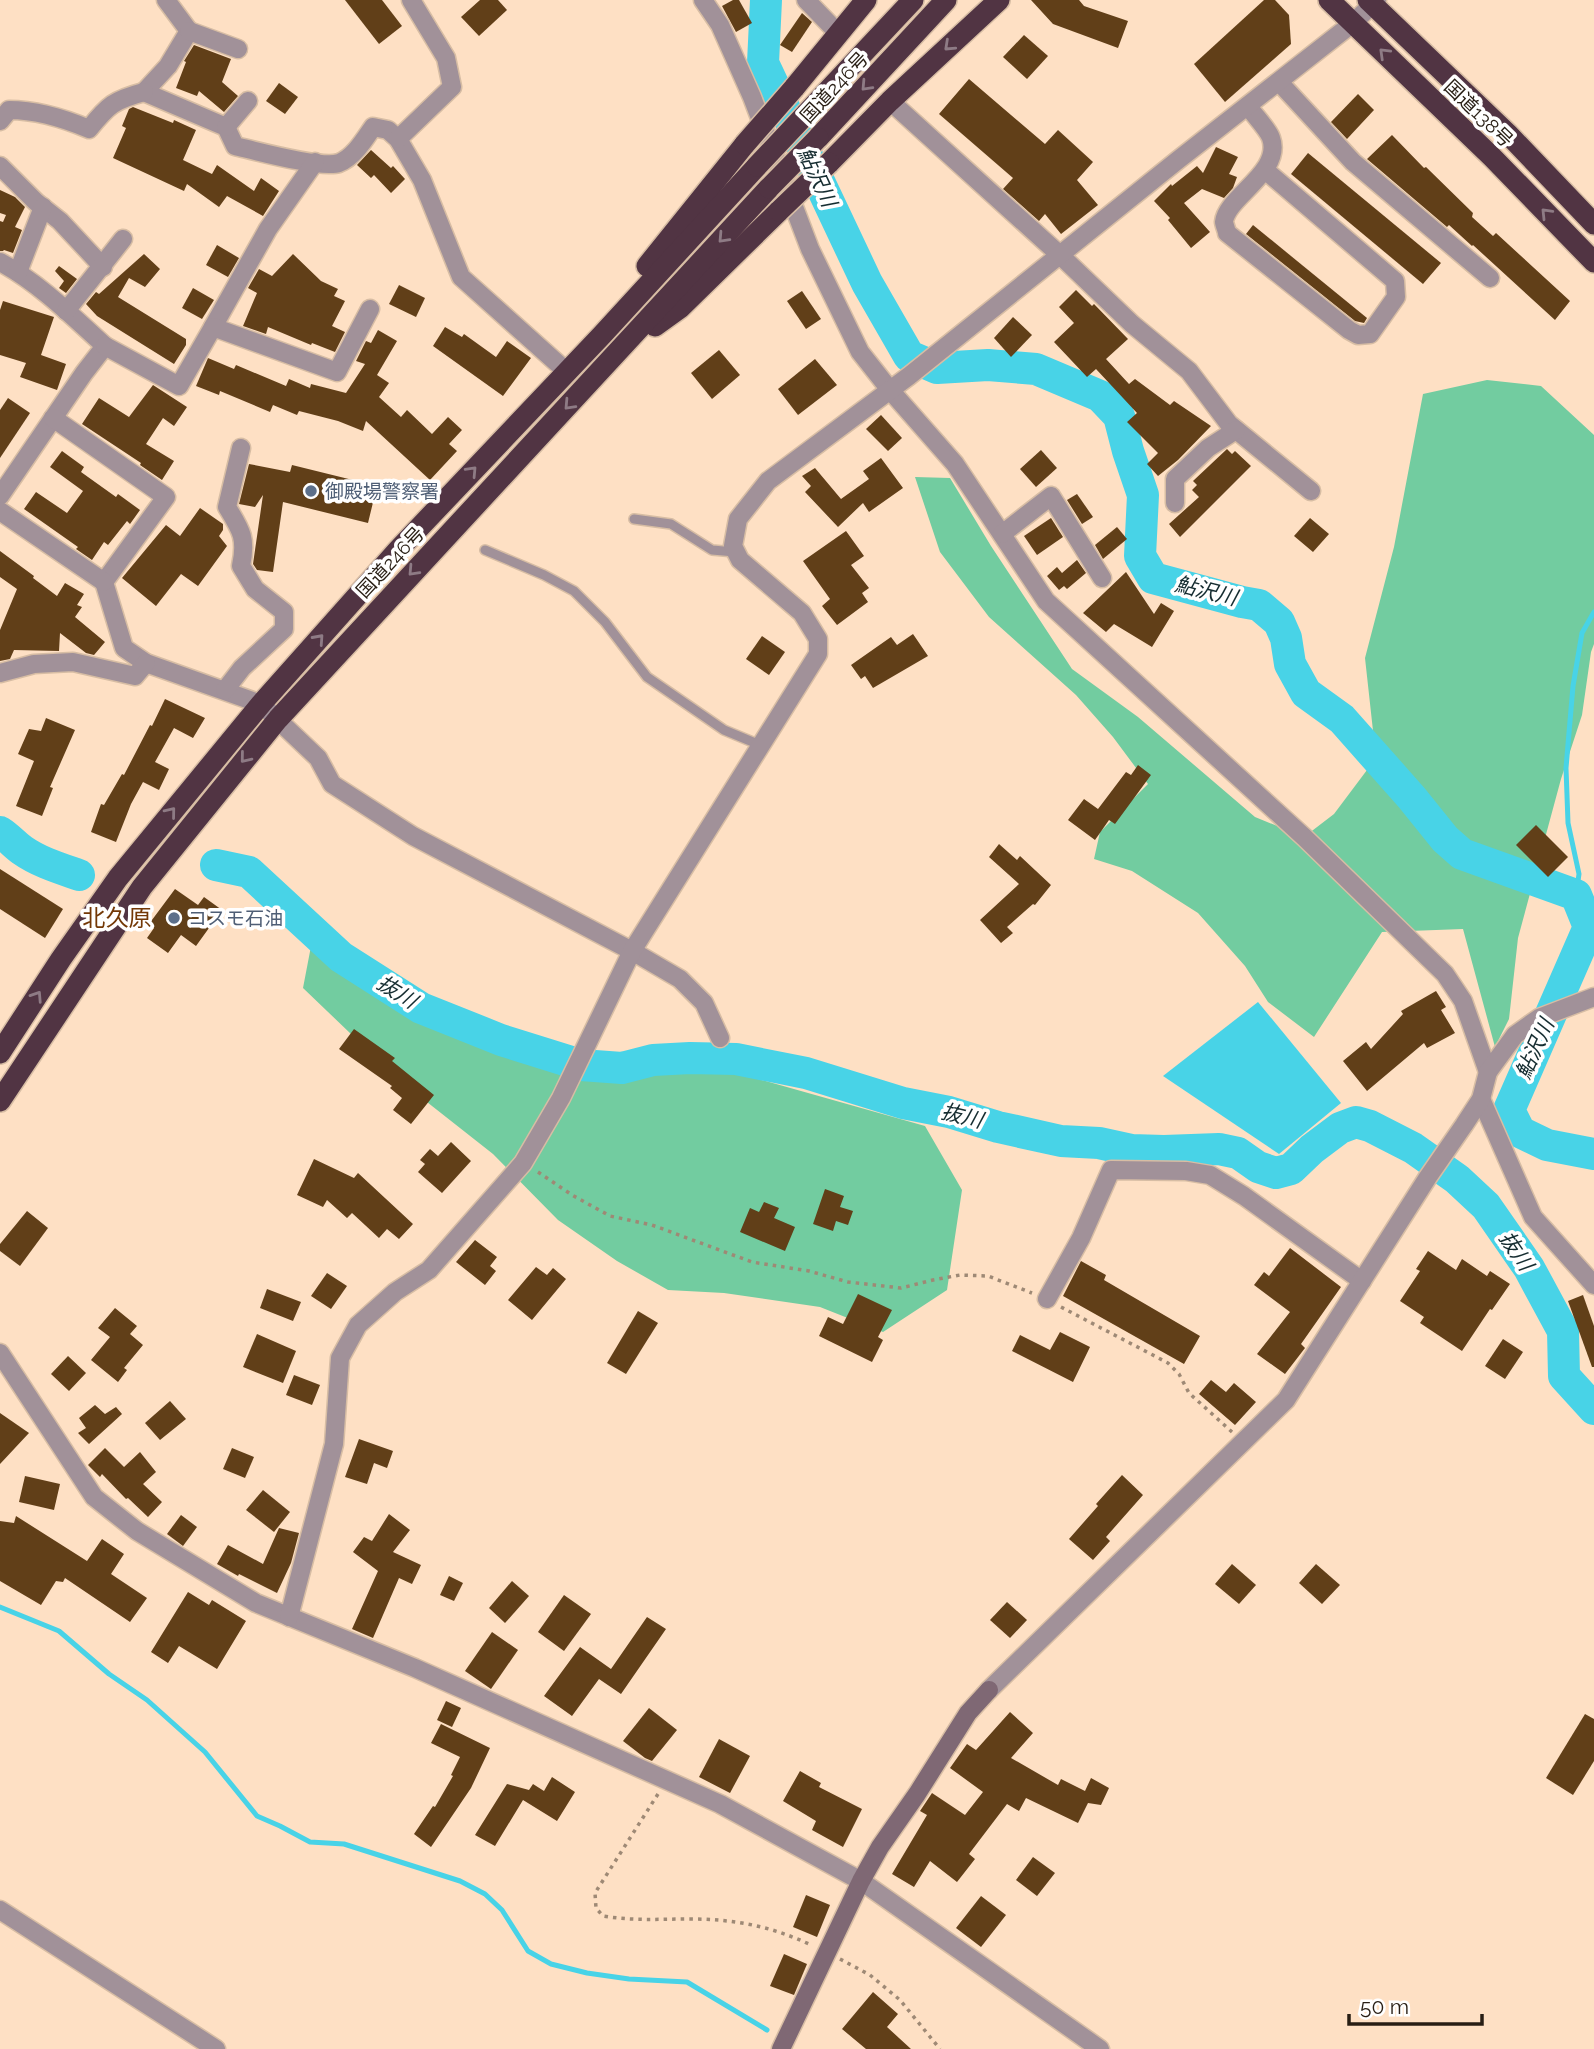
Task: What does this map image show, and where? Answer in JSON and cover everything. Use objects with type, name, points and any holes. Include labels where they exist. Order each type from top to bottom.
[{"type":"highway","points":[[601,335],[649,263],[866,0]]},
{"type":"highway","name":"国道246号","points":[[0,1053],[118,878],[261,704],[398,550],[913,0]]},
{"type":"highway","name":"国道246号","points":[[0,1101],[142,887],[278,719],[946,0]]},
{"type":"highway","points":[[619,352],[680,308],[890,101],[999,0]]},
{"type":"highway","name":"国道138号","points":[[1329,0],[1492,157],[1594,262]]},
{"type":"highway","name":"国道138号","points":[[1373,1],[1508,134],[1594,224]]},
{"type":"street","points":[[166,0],[189,31],[238,50]]},
{"type":"street","points":[[398,139],[452,87],[446,58],[411,0]]},
{"type":"street","points":[[703,0],[720,25],[752,97],[816,260],[860,352],[955,464],[1046,601],[1304,837],[1445,974],[1463,1001],[1488,1072]]},
{"type":"street","points":[[806,0],[838,33]]},
{"type":"street","points":[[289,1616],[334,1444],[340,1358],[358,1325],[395,1292],[429,1270],[523,1163],[561,1098],[632,951],[818,654],[818,639],[802,613],[740,560],[733,546],[738,519],[768,481],[935,356],[1353,23],[1373,1]]},
{"type":"street","points":[[0,95],[6,116],[29,110],[89,129],[102,112],[120,98],[144,92],[168,66],[189,31]]},
{"type":"street","points":[[1279,82],[1353,162],[1490,278]]},
{"type":"street","points":[[144,92],[226,127],[235,146],[315,163],[337,164],[352,155],[373,127],[388,130],[398,139],[422,180],[461,277],[566,371]]},
{"type":"street","points":[[226,127],[248,101]]},
{"type":"street","points":[[890,101],[1132,324],[1189,371],[1229,424],[1311,491]]},
{"type":"street","points":[[1248,106],[1271,138],[1271,154],[1265,170],[1228,212],[1224,223],[1227,233],[1349,330],[1358,335],[1370,334],[1396,297],[1395,281],[1265,170]]},
{"type":"street","points":[[43,207],[6,269],[66,311],[105,346],[179,386],[268,229],[315,163]]},
{"type":"street","points":[[0,166],[60,221],[103,267]]},
{"type":"street","points":[[66,311],[123,239]]},
{"type":"street","points":[[213,327],[337,372],[370,309]]},
{"type":"street","points":[[0,496],[105,346]]},
{"type":"street","points":[[53,418],[166,496],[104,582]]},
{"type":"street","points":[[1175,503],[1175,478],[1208,448],[1236,429]]},
{"type":"street","points":[[225,690],[242,668],[284,629],[284,612],[255,589],[240,566],[244,549],[240,528],[227,507],[241,448]]},
{"type":"street","points":[[1002,534],[1051,496],[1102,578]]},
{"type":"street","points":[[0,510],[104,582],[124,648],[146,663],[261,704],[318,758],[332,784],[412,836],[632,951],[680,979],[704,1003],[720,1038]]},
{"type":"street","points":[[0,673],[34,664],[74,662],[135,676],[146,663]]},
{"type":"street","points":[[781,2049],[860,1881],[968,1713],[1286,1400],[1480,1099],[1488,1072],[1515,1035],[1539,1018],[1589,999]]},
{"type":"street","points":[[1480,1099],[1533,1217],[1594,1285]]},
{"type":"street","points":[[1047,1299],[1081,1238],[1111,1170],[1186,1171],[1210,1175],[1244,1196],[1362,1281]]},
{"type":"street","points":[[0,1353],[94,1497],[136,1531],[256,1603],[415,1668],[720,1804],[860,1881],[1100,2049]]},
{"type":"street","points":[[0,1910],[216,2049]]},
{"type":"lane","points":[[634,519],[671,524],[712,550],[736,552]]},
{"type":"lane","points":[[485,550],[574,591],[605,622],[647,677],[724,730],[760,745]]},
{"type":"path","points":[[523,1163],[610,1216],[652,1225],[752,1262],[809,1271],[848,1282],[901,1288],[960,1275],[988,1276],[1047,1299],[1168,1363],[1179,1374],[1189,1393],[1244,1443]]},
{"type":"path","points":[[666,1780],[595,1893],[596,1908],[603,1916],[627,1920],[692,1919],[747,1923],[786,1932],[870,1975],[900,2000],[940,2049]]},
{"type":"green space","points":[[1487,380],[1541,386],[1594,435],[1594,644],[1582,715],[1561,779],[1518,938],[1509,1019],[1495,1047],[1463,929],[1382,932],[1314,1037],[1268,1002],[1245,966],[1198,913],[1132,871],[1094,859],[1100,832],[1148,784],[1113,737],[1076,695],[989,617],[940,552],[915,477],[950,478],[1072,669],[1138,717],[1255,817],[1304,837],[1334,814],[1376,758],[1365,658],[1394,547],[1423,394]]},
{"type":"green space","points":[[312,941],[443,1030],[614,1056],[712,1066],[925,1126],[962,1190],[947,1290],[883,1332],[820,1307],[724,1293],[668,1290],[617,1261],[558,1220],[493,1154],[399,1080],[303,988]]},
{"type":"water","points":[[1258,1002],[1341,1103],[1279,1154],[1163,1076]]},
{"type":"building","points":[[345,0],[382,0],[402,26],[379,44]]},
{"type":"building","points":[[480,0],[498,0],[507,10],[479,36],[461,17]]},
{"type":"building","points":[[739,0],[752,23],[736,32],[722,6]]},
{"type":"building","points":[[1031,0],[1079,0],[1084,6],[1128,21],[1118,48],[1053,24]]},
{"type":"building","points":[[1264,0],[1275,0],[1289,15],[1291,44],[1225,102],[1194,64]]},
{"type":"building","points":[[802,13],[812,22],[792,52],[780,45]]},
{"type":"building","points":[[1024,35],[1048,56],[1027,79],[1003,57]]},
{"type":"building","points":[[194,45],[231,59],[222,82],[238,96],[224,112],[199,91],[197,96],[176,88],[186,62],[184,61]]},
{"type":"building","points":[[969,79],[1045,144],[1058,130],[1093,162],[1077,180],[1098,205],[1061,234],[1045,214],[1039,221],[1003,189],[1013,178],[939,114]]},
{"type":"building","points":[[279,83],[298,97],[285,114],[266,101]]},
{"type":"building","points":[[1358,94],[1374,110],[1347,139],[1331,122]]},
{"type":"building","points":[[133,107],[196,130],[183,160],[212,174],[217,165],[254,191],[261,178],[279,191],[263,216],[227,196],[219,207],[187,184],[184,191],[113,158],[126,128],[122,126],[129,109]]},
{"type":"building","points":[[1392,135],[1473,213],[1472,217],[1493,236],[1496,233],[1570,301],[1555,320],[1473,245],[1449,225],[1447,227],[1367,159]]},
{"type":"building","points":[[1216,147],[1238,157],[1229,174],[1237,177],[1233,188],[1224,198],[1202,189],[1184,203],[1210,232],[1191,248],[1154,201],[1171,184],[1172,186],[1197,166],[1203,173]]},
{"type":"building","points":[[371,150],[391,168],[393,166],[405,179],[391,193],[374,175],[371,178],[357,165]]},
{"type":"building","points":[[1308,153],[1441,263],[1423,284],[1291,174]]},
{"type":"building","points":[[0,190],[15,197],[25,207],[15,227],[22,230],[13,253],[0,251],[0,221],[3,222],[6,215],[0,213]]},
{"type":"building","points":[[1253,225],[1367,318],[1364,323],[1355,321],[1246,234]]},
{"type":"building","points":[[217,245],[239,258],[228,277],[206,265]]},
{"type":"building","points":[[144,254],[160,269],[145,287],[129,278],[118,297],[186,339],[186,345],[174,364],[97,316],[86,304],[96,292],[99,294]]},
{"type":"building","points":[[293,254],[321,281],[338,289],[334,296],[345,301],[332,326],[345,332],[335,352],[268,327],[266,334],[243,326],[257,293],[248,288],[259,269],[272,276]]},
{"type":"building","points":[[59,266],[77,279],[66,293],[59,288],[64,281],[55,271]]},
{"type":"building","points":[[399,285],[425,298],[416,317],[389,304]]},
{"type":"building","points":[[193,288],[214,300],[202,319],[182,308]]},
{"type":"building","points":[[1076,290],[1092,306],[1094,304],[1128,339],[1106,359],[1129,384],[1135,379],[1170,405],[1174,401],[1211,426],[1158,476],[1147,464],[1158,453],[1127,422],[1137,413],[1096,369],[1087,377],[1054,342],[1074,323],[1059,307]]},
{"type":"building","points":[[802,291],[821,319],[806,329],[787,301]]},
{"type":"building","points":[[3,301],[54,317],[41,355],[66,364],[57,390],[20,377],[26,363],[0,355],[0,310]]},
{"type":"building","points":[[1013,317],[1032,335],[1011,357],[994,338]]},
{"type":"building","points":[[445,327],[462,337],[464,334],[496,357],[507,341],[531,358],[503,396],[433,346]]},
{"type":"building","points":[[378,330],[397,341],[377,375],[389,383],[379,397],[401,417],[407,410],[432,434],[448,417],[462,430],[449,444],[457,451],[430,480],[366,421],[363,431],[299,411],[297,415],[273,405],[270,412],[220,391],[219,395],[196,386],[208,358],[234,369],[236,365],[286,386],[289,379],[310,388],[311,384],[346,393],[365,364],[356,361],[366,341],[371,343]]},
{"type":"building","points":[[719,350],[740,375],[712,399],[691,373]]},
{"type":"building","points":[[815,359],[837,385],[798,415],[778,389]]},
{"type":"building","points":[[153,385],[187,407],[174,426],[163,418],[146,444],[174,461],[162,480],[82,424],[99,398],[129,417]]},
{"type":"building","points":[[8,398],[30,413],[0,458],[0,410]]},
{"type":"building","points":[[881,415],[902,438],[888,451],[866,429]]},
{"type":"building","points":[[1227,449],[1232,454],[1235,451],[1251,466],[1180,537],[1169,524],[1199,497],[1192,490],[1197,485],[1193,481]]},
{"type":"building","points":[[1041,450],[1057,468],[1036,487],[1020,469]]},
{"type":"building","points":[[62,451],[84,467],[81,472],[140,510],[130,524],[127,521],[108,545],[104,542],[92,560],[24,509],[36,492],[67,513],[83,491],[50,467]]},
{"type":"building","points":[[881,458],[903,488],[869,512],[863,503],[838,527],[805,492],[811,486],[802,476],[815,468],[841,499],[869,479],[863,471]]},
{"type":"building","points":[[249,464],[290,472],[292,465],[377,486],[368,523],[283,502],[273,572],[257,570],[253,564],[263,495],[255,507],[239,504]]},
{"type":"building","points":[[1077,494],[1093,517],[1082,524],[1067,500]]},
{"type":"building","points":[[200,508],[223,524],[219,536],[227,546],[198,586],[181,574],[156,606],[122,578],[166,525],[180,536]]},
{"type":"building","points":[[1051,518],[1063,537],[1037,555],[1024,536]]},
{"type":"building","points":[[1310,518],[1329,534],[1313,552],[1294,536]]},
{"type":"building","points":[[1117,527],[1127,539],[1103,559],[1095,545]]},
{"type":"building","points":[[846,531],[864,556],[851,565],[869,588],[862,593],[868,602],[837,625],[822,606],[830,599],[803,561]]},
{"type":"building","points":[[0,551],[57,596],[65,583],[84,594],[77,605],[82,607],[75,617],[105,642],[94,655],[86,653],[60,633],[59,651],[14,650],[10,659],[0,661],[0,630],[17,589],[0,577]]},
{"type":"building","points":[[1077,560],[1086,573],[1067,589],[1064,586],[1059,590],[1047,576],[1057,567],[1062,573]]},
{"type":"building","points":[[1126,572],[1154,614],[1161,603],[1174,611],[1152,647],[1114,624],[1106,632],[1083,613]]},
{"type":"building","points":[[913,634],[928,656],[873,688],[865,676],[861,679],[851,665],[891,637],[897,645]]},
{"type":"building","points":[[762,636],[785,652],[769,675],[746,659]]},
{"type":"building","points":[[165,699],[205,718],[193,738],[174,728],[155,762],[169,769],[159,790],[143,782],[116,842],[91,832],[101,804],[104,805],[122,774],[124,775]]},
{"type":"building","points":[[46,718],[75,730],[50,787],[53,788],[42,816],[16,806],[34,761],[18,754],[29,729],[41,731]]},
{"type":"building","points":[[1138,765],[1151,775],[1115,824],[1109,820],[1095,840],[1068,820],[1084,799],[1098,809],[1126,772],[1131,775]]},
{"type":"building","points":[[1536,825],[1568,857],[1548,877],[1516,845]]},
{"type":"building","points":[[999,844],[1017,860],[1020,856],[1051,885],[1035,905],[1007,927],[1013,933],[1001,943],[980,920],[1019,884],[989,857]]},
{"type":"building","points":[[0,869],[63,909],[45,938],[0,909]]},
{"type":"building","points":[[175,889],[198,905],[204,897],[222,910],[196,946],[181,935],[168,953],[147,938],[154,928],[149,924]]},
{"type":"building","points":[[1436,991],[1446,1007],[1441,1010],[1455,1033],[1427,1048],[1424,1043],[1367,1091],[1343,1061],[1366,1042],[1371,1049],[1403,1014],[1401,1011]]},
{"type":"building","points":[[354,1029],[395,1058],[392,1061],[434,1095],[411,1124],[393,1110],[402,1098],[390,1088],[392,1086],[339,1049]]},
{"type":"building","points":[[451,1142],[471,1161],[442,1193],[418,1172],[425,1164],[420,1160],[430,1149],[438,1156]]},
{"type":"building","points":[[314,1159],[354,1178],[358,1173],[413,1224],[399,1239],[387,1229],[379,1238],[352,1213],[347,1218],[327,1200],[323,1207],[297,1195]]},
{"type":"building","points":[[825,1189],[844,1196],[840,1207],[853,1211],[848,1225],[836,1221],[833,1231],[813,1224]]},
{"type":"building","points":[[764,1202],[779,1208],[774,1218],[795,1227],[785,1251],[740,1232],[750,1208],[759,1212]]},
{"type":"building","points":[[27,1211],[48,1228],[20,1266],[0,1251],[0,1244]]},
{"type":"building","points":[[475,1240],[497,1257],[490,1266],[496,1271],[485,1285],[456,1262]]},
{"type":"building","points":[[1290,1248],[1341,1287],[1301,1344],[1305,1348],[1285,1374],[1257,1354],[1290,1312],[1254,1285],[1264,1272],[1269,1276]]},
{"type":"building","points":[[1428,1251],[1456,1270],[1462,1259],[1487,1276],[1490,1271],[1510,1284],[1462,1351],[1420,1323],[1424,1317],[1400,1301],[1420,1271],[1416,1269]]},
{"type":"building","points":[[1081,1261],[1106,1275],[1104,1280],[1200,1336],[1184,1364],[1063,1296]]},
{"type":"building","points":[[536,1267],[547,1275],[553,1268],[566,1279],[532,1320],[508,1300]]},
{"type":"building","points":[[327,1273],[347,1286],[331,1309],[311,1296]]},
{"type":"building","points":[[267,1289],[301,1302],[293,1321],[260,1308]]},
{"type":"building","points":[[858,1294],[892,1310],[878,1337],[883,1340],[872,1362],[819,1336],[828,1317],[843,1324]]},
{"type":"building","points":[[1583,1295],[1594,1326],[1594,1367],[1568,1301]]},
{"type":"building","points":[[115,1308],[137,1326],[130,1334],[143,1345],[124,1368],[127,1370],[118,1382],[91,1360],[110,1337],[98,1328]]},
{"type":"building","points":[[638,1311],[658,1323],[626,1374],[607,1363]]},
{"type":"building","points":[[1060,1332],[1090,1347],[1073,1382],[1012,1351],[1020,1335],[1050,1350]]},
{"type":"building","points":[[257,1334],[296,1351],[283,1383],[243,1367]]},
{"type":"building","points":[[1503,1339],[1523,1352],[1505,1379],[1485,1366]]},
{"type":"building","points":[[68,1356],[86,1373],[69,1391],[51,1374]]},
{"type":"building","points":[[294,1375],[320,1385],[312,1405],[286,1395]]},
{"type":"building","points":[[1211,1380],[1226,1392],[1234,1383],[1256,1402],[1235,1425],[1199,1394]]},
{"type":"building","points":[[170,1401],[186,1419],[160,1440],[145,1423]]},
{"type":"building","points":[[95,1405],[105,1414],[116,1407],[122,1414],[89,1444],[78,1433],[86,1428],[79,1418]]},
{"type":"building","points":[[0,1413],[29,1433],[0,1464]]},
{"type":"building","points":[[359,1439],[393,1451],[387,1468],[374,1463],[367,1484],[345,1477]]},
{"type":"building","points":[[105,1448],[124,1467],[140,1452],[156,1472],[143,1484],[162,1502],[148,1517],[102,1474],[100,1477],[88,1465]]},
{"type":"building","points":[[232,1448],[254,1457],[245,1478],[223,1469]]},
{"type":"building","points":[[1122,1475],[1143,1495],[1106,1537],[1110,1541],[1093,1560],[1069,1539]]},
{"type":"building","points":[[25,1476],[60,1484],[54,1510],[19,1502]]},
{"type":"building","points":[[263,1490],[290,1512],[274,1532],[246,1510]]},
{"type":"building","points":[[389,1514],[410,1530],[393,1552],[421,1565],[412,1584],[399,1578],[373,1638],[352,1629],[378,1571],[353,1552],[364,1537],[372,1541]]},
{"type":"building","points":[[181,1515],[197,1527],[183,1546],[167,1534]]},
{"type":"building","points":[[16,1516],[87,1561],[102,1539],[124,1554],[111,1574],[147,1598],[130,1622],[65,1578],[63,1582],[56,1581],[41,1605],[0,1581],[0,1521],[14,1523]]},
{"type":"building","points":[[279,1528],[299,1533],[291,1563],[277,1593],[217,1564],[228,1545],[263,1564]]},
{"type":"building","points":[[1232,1564],[1256,1585],[1239,1604],[1215,1584]]},
{"type":"building","points":[[1316,1564],[1340,1585],[1322,1604],[1299,1583]]},
{"type":"building","points":[[449,1576],[463,1583],[454,1601],[440,1595]]},
{"type":"building","points":[[512,1581],[529,1596],[505,1623],[489,1608]]},
{"type":"building","points":[[188,1592],[209,1605],[212,1600],[246,1621],[217,1669],[179,1646],[168,1663],[151,1652]]},
{"type":"building","points":[[564,1595],[591,1614],[564,1651],[538,1632]]},
{"type":"building","points":[[1007,1602],[1027,1620],[1010,1638],[990,1620]]},
{"type":"building","points":[[647,1617],[666,1629],[621,1694],[599,1679],[572,1716],[544,1696],[580,1647],[611,1669]]},
{"type":"building","points":[[492,1632],[518,1650],[491,1689],[465,1671]]},
{"type":"building","points":[[446,1701],[461,1708],[452,1727],[437,1720]]},
{"type":"building","points":[[649,1708],[677,1730],[652,1761],[623,1741]]},
{"type":"building","points":[[1010,1712],[1033,1733],[1011,1758],[1058,1785],[1061,1779],[1085,1791],[1091,1778],[1109,1788],[1101,1805],[1088,1803],[1078,1823],[1026,1798],[1019,1811],[1007,1804],[969,1854],[975,1859],[957,1882],[930,1861],[914,1887],[892,1874],[927,1815],[920,1811],[932,1793],[965,1815],[983,1792],[950,1768],[967,1744],[976,1750]]},
{"type":"building","points":[[1585,1714],[1594,1719],[1594,1761],[1573,1795],[1546,1778]]},
{"type":"building","points":[[441,1724],[490,1748],[471,1788],[431,1847],[414,1834],[433,1806],[435,1807],[453,1776],[451,1775],[460,1757],[431,1743]]},
{"type":"building","points":[[719,1739],[750,1756],[730,1793],[699,1777]]},
{"type":"building","points":[[800,1771],[821,1783],[819,1787],[862,1809],[843,1847],[812,1830],[816,1821],[783,1801]]},
{"type":"building","points":[[552,1777],[575,1792],[557,1821],[523,1800],[495,1846],[475,1835],[507,1784],[529,1790],[533,1784],[544,1791]]},
{"type":"building","points":[[1033,1857],[1055,1873],[1037,1896],[1016,1880]]},
{"type":"building","points":[[806,1895],[830,1905],[817,1937],[793,1927]]},
{"type":"building","points":[[981,1896],[1006,1915],[981,1947],[956,1928]]},
{"type":"building","points":[[784,1954],[807,1964],[794,1995],[770,1986]]},
{"type":"building","points":[[873,1992],[898,2014],[887,2027],[911,2049],[866,2049],[842,2029]]},
{"type":"waterway","name":"鮎沢川","points":[[766,0],[763,63],[867,283],[909,356],[937,368],[988,365],[1036,369],[1100,396],[1119,416],[1143,495],[1140,556],[1153,578],[1259,605],[1279,622],[1286,638],[1290,664],[1306,693],[1342,719],[1445,839],[1462,854],[1576,895],[1589,927],[1509,1110],[1520,1132],[1547,1145],[1594,1154]]},
{"type":"waterway","points":[[1576,895],[1579,874],[1568,823],[1566,768],[1573,686],[1582,633],[1594,612]]},
{"type":"waterway","name":"抜川","points":[[0,832],[35,858],[79,875]]},
{"type":"waterway","name":"抜川","points":[[216,865],[249,872],[341,957],[421,1008],[501,1040],[581,1065],[622,1068],[653,1060],[736,1059],[806,1073],[903,1103],[1061,1141],[1099,1143],[1131,1150],[1219,1149],[1238,1153],[1258,1167],[1276,1173],[1291,1169],[1340,1128],[1356,1122],[1370,1126],[1413,1148],[1457,1179],[1486,1206],[1529,1268],[1563,1331],[1564,1376],[1594,1409]]},
{"type":"waterway","points":[[0,1607],[59,1631],[109,1674],[147,1700],[205,1752],[257,1816],[310,1842],[344,1844],[460,1881],[485,1894],[502,1910],[528,1951],[551,1964],[629,1979],[687,1982],[767,2030]]},
{"type":"place","name":"御殿場警察署","points":[[311,491]]},
{"type":"place","name":"コスモ石油","points":[[174,918]]},
{"type":"district","name":"北久原","points":[[117,918]]}]
